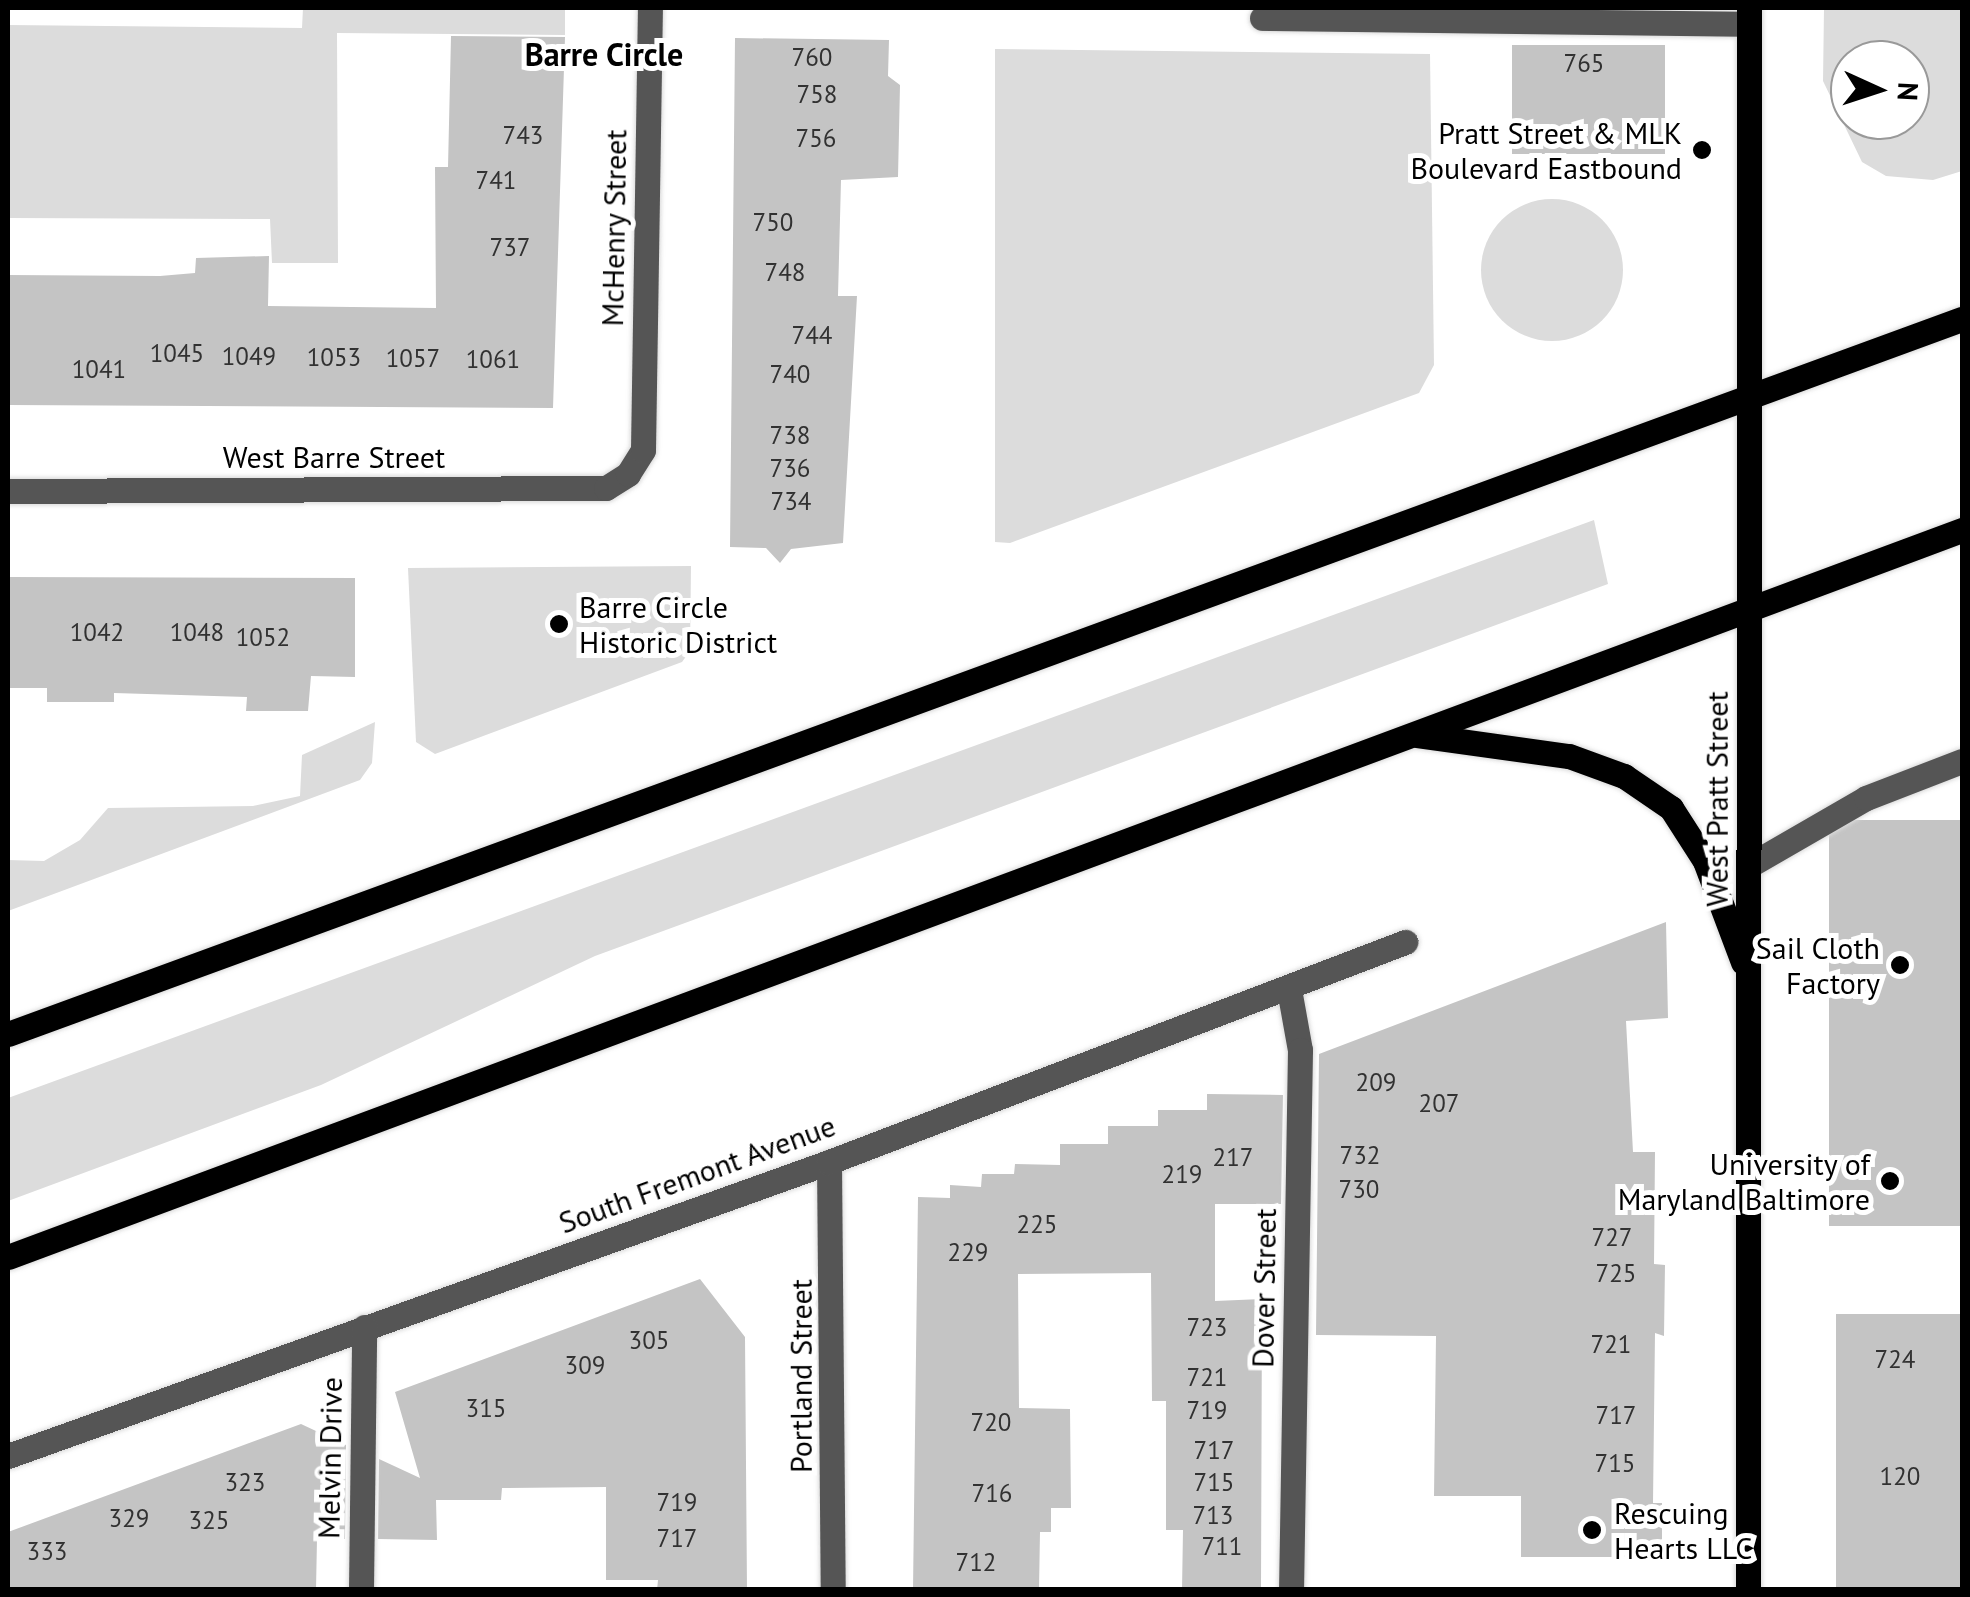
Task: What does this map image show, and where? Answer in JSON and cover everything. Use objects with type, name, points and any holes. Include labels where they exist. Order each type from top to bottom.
[{"type":"main road","name":"West Pratt Street","points":[[1748,1590],[1749,16]]},
{"type":"main road","points":[[8,1034],[1962,319]]},
{"type":"main road","points":[[8,1257],[1962,530]]},
{"type":"main road","points":[[1412,734],[1569,756],[1624,776],[1671,808],[1706,861],[1750,979]]},
{"type":"street","name":"McHenry Street","points":[[643,450],[650,8]]},
{"type":"street","points":[[1262,18],[1749,16]]},
{"type":"street","name":"West Barre Street","points":[[8,491],[606,488],[628,474],[643,450]]},
{"type":"street","points":[[1750,865],[1866,798],[1962,761]]},
{"type":"street","name":"South Fremont Avenue","points":[[8,1456],[830,1162],[1405,942]]},
{"type":"street","name":"Dover Street","points":[[1289,989],[1300,1050],[1291,1590]]},
{"type":"street","name":"Portland Street","points":[[830,1162],[833,1590]]},
{"type":"street","name":"Melvin Drive","points":[[361,1590],[364,1328]]},
{"type":"shaded area","points":[[303,8],[565,8],[565,35],[337,33],[338,263],[272,263],[270,219],[8,218],[8,25],[302,28]]},
{"type":"shaded area","points":[[1824,8],[1962,8],[1962,171],[1933,180],[1886,176],[1862,162],[1851,140],[1930,140],[1930,40],[1830,40],[1830,96],[1823,81]]},
{"type":"shaded area","points":[[995,49],[1430,54],[1434,365],[1419,393],[1010,543],[995,542]]},
{"type":"shaded area","points":[[1552,199],[1579,204],[1602,220],[1618,243],[1623,270],[1618,297],[1602,320],[1579,336],[1552,341],[1525,336],[1502,320],[1486,297],[1481,270],[1486,243],[1502,220],[1525,204]]},
{"type":"shaded area","points":[[1594,520],[1608,584],[595,956],[321,1085],[8,1201],[8,1098]]},
{"type":"shaded area","points":[[691,566],[690,651],[682,662],[435,754],[416,742],[408,568]]},
{"type":"shaded area","points":[[375,722],[372,763],[360,780],[8,911],[8,860],[44,861],[80,840],[108,808],[253,806],[300,796],[302,755]]},
{"type":"building","points":[[451,36],[565,37],[553,408],[8,405],[8,275],[160,276],[195,273],[196,258],[269,256],[268,306],[436,308],[435,167],[448,167]]},
{"type":"building","points":[[735,38],[889,40],[888,76],[900,85],[898,177],[841,180],[838,296],[857,296],[843,543],[791,549],[780,563],[766,548],[730,547]]},
{"type":"building","points":[[1512,45],[1665,45],[1665,154],[1512,154]]},
{"type":"building","points":[[8,577],[355,578],[355,677],[311,676],[308,711],[246,711],[247,697],[114,693],[114,702],[47,702],[47,688],[8,688]]},
{"type":"building","name":"Sail Cloth Factory","points":[[1829,820],[1962,820],[1962,1226],[1829,1226]]},
{"type":"building","points":[[1666,922],[1668,1018],[1626,1021],[1633,1152],[1655,1152],[1654,1264],[1665,1265],[1664,1336],[1655,1333],[1653,1503],[1662,1503],[1662,1557],[1521,1557],[1521,1496],[1434,1496],[1436,1336],[1316,1335],[1319,1054]]},
{"type":"building","points":[[1207,1094],[1283,1095],[1281,1204],[1215,1204],[1215,1301],[1262,1299],[1261,1590],[1182,1590],[1183,1530],[1166,1530],[1166,1401],[1152,1401],[1151,1273],[1018,1274],[1019,1408],[1070,1409],[1071,1508],[1051,1508],[1051,1532],[1040,1532],[1039,1590],[913,1590],[918,1197],[950,1198],[950,1185],[981,1187],[982,1174],[1014,1174],[1015,1164],[1060,1165],[1060,1144],[1108,1144],[1108,1126],[1158,1126],[1158,1110],[1207,1110]]},
{"type":"building","points":[[700,1279],[745,1337],[747,1590],[657,1590],[658,1580],[606,1580],[606,1487],[502,1488],[501,1500],[436,1500],[437,1540],[378,1539],[379,1459],[420,1478],[395,1392]]},
{"type":"building","points":[[1836,1314],[1962,1314],[1962,1590],[1836,1590]]},
{"type":"building","points":[[301,1424],[346,1445],[345,1539],[317,1539],[316,1590],[8,1590],[8,1532]]},
{"type":"place","name":"Pratt Street & MLK Boulevard Eastbound","points":[[1702,150]]},
{"type":"place","name":"Barre Circle Historic District","points":[[559,624]]},
{"type":"place","name":"Sail Cloth Factory","points":[[1900,965]]},
{"type":"place","name":"University of Maryland Baltimore","points":[[1890,1181]]},
{"type":"place","name":"Rescuing Hearts LLC","points":[[1592,1530]]},
{"type":"district","name":"Barre Circle","points":[[604,54]]}]
